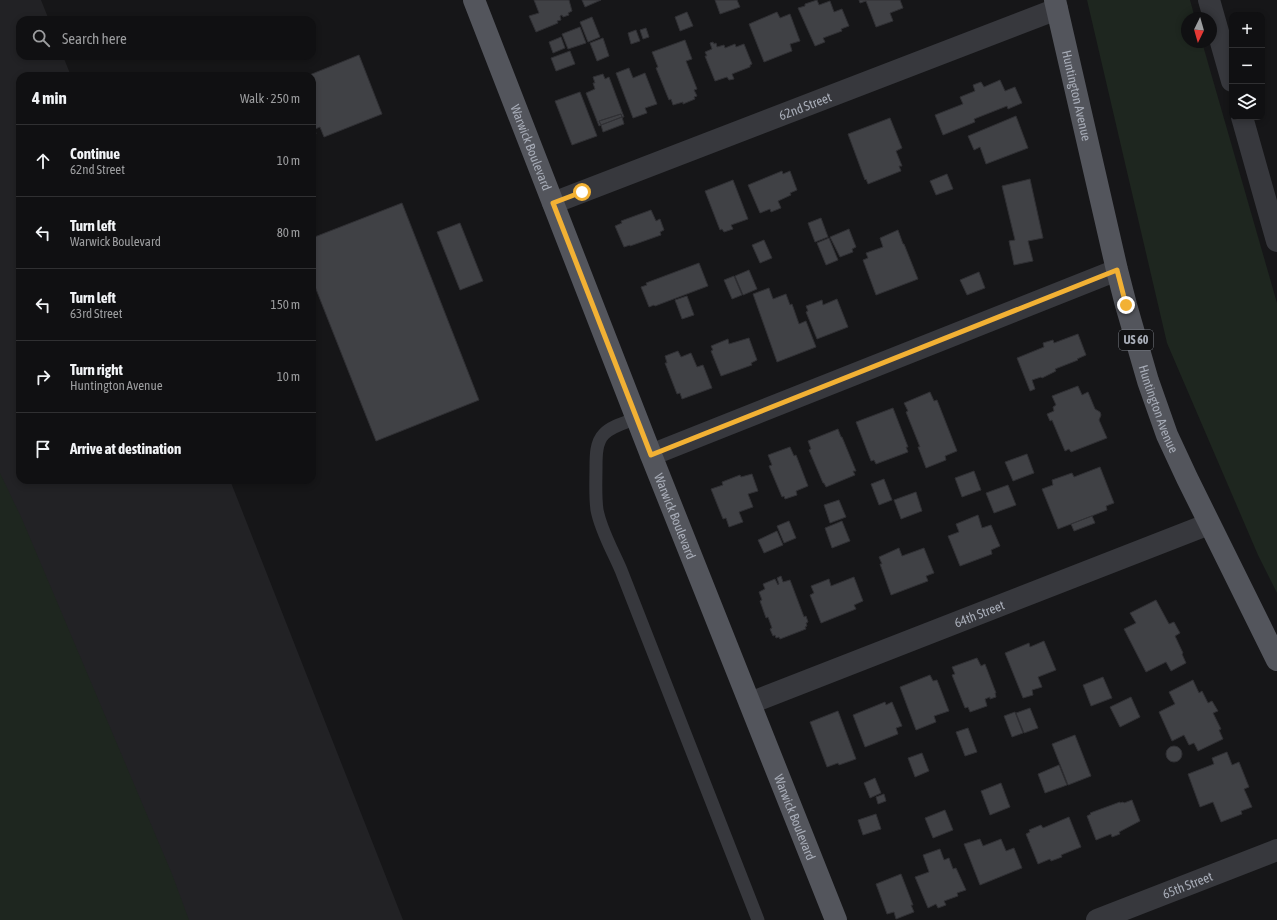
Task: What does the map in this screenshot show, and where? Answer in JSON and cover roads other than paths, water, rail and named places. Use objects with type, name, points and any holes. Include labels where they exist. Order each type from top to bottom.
[{"type":"main road","name":"Warwick Boulevard","points":[[474,0],[651,455],[836,920]]},
{"type":"main road","name":"Huntington Avenue","points":[[1056,4],[1117,270],[1148,381],[1168,435],[1187,478],[1277,660]]},
{"type":"street","points":[[1209,0],[1229,70]]},
{"type":"street","name":"62nd Street","points":[[553,203],[1056,4]]},
{"type":"street","points":[[1243,120],[1277,241]]},
{"type":"street","points":[[651,455],[1117,270]]},
{"type":"street","name":"64th Street","points":[[750,703],[1209,524]]},
{"type":"street","name":"65th Street","points":[[1097,920],[1277,850]]},
{"type":"lane","points":[[637,418],[610,430],[602,437],[598,446],[596,456],[597,510],[602,528],[621,570],[758,920]]}]
